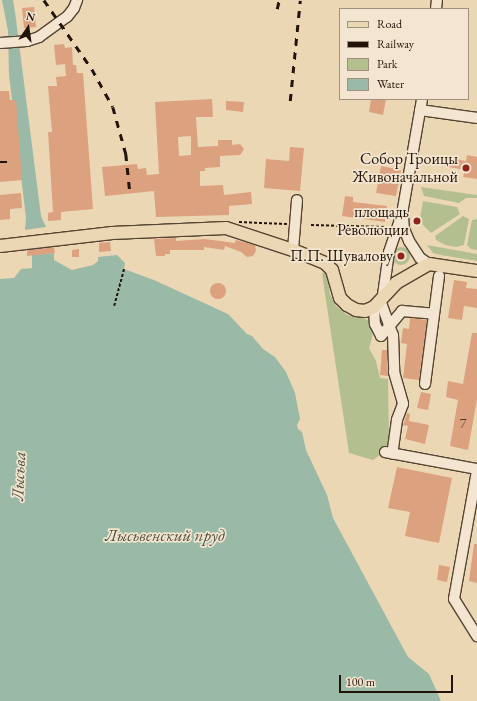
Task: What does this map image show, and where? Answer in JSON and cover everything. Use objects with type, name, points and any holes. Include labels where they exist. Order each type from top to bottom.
[{"type":"main road","points":[[0,246],[112,233],[226,228],[293,250],[325,263],[332,270],[340,298],[347,305],[356,310],[365,310],[379,301],[396,283],[429,264],[477,271]]},
{"type":"street","points":[[3,43],[27,41],[39,37],[60,23],[74,8],[77,0]]},
{"type":"street","points":[[422,100],[402,214],[389,252],[375,324],[381,336],[402,311],[434,314]]},
{"type":"street","points":[[420,110],[477,118]]},
{"type":"street","points":[[293,250],[297,200]]},
{"type":"street","points":[[402,214],[408,242],[420,258],[429,264]]},
{"type":"street","points":[[425,384],[439,276]]},
{"type":"street","points":[[390,325],[393,335],[394,372],[403,404],[397,420],[389,453],[477,470],[454,599],[477,636]]},
{"type":"path","points":[[311,225],[386,227]]},
{"type":"path","points":[[114,306],[124,269]]},
{"type":"green space","points":[[421,187],[477,195],[477,198],[466,198],[459,203],[424,196]]},
{"type":"green space","points":[[423,201],[457,207],[460,214],[431,233],[423,225],[420,218]]},
{"type":"green space","points":[[463,216],[469,219],[464,245],[456,247],[445,245],[436,240],[435,236]]},
{"type":"green space","points":[[477,219],[477,250],[471,249],[467,245],[472,220]]},
{"type":"green space","points":[[427,245],[477,254],[477,261],[433,253]]},
{"type":"green space","points":[[401,247],[407,250],[410,256],[407,262],[401,265],[395,262],[392,256],[395,250]]},
{"type":"green space","points":[[324,272],[327,273],[330,294],[336,306],[347,315],[364,318],[373,324],[372,338],[369,348],[376,361],[380,378],[388,379],[389,439],[385,451],[373,460],[349,453],[322,274]]},
{"type":"water","points":[[2,0],[13,0],[41,216],[46,227],[25,230],[26,218],[9,75],[8,31]]},
{"type":"water","name":"Лысьвенский пруд","points":[[54,253],[54,260],[72,270],[93,265],[98,261],[98,257],[117,255],[125,263],[124,269],[154,280],[228,314],[247,334],[252,336],[263,349],[275,357],[286,372],[295,393],[300,419],[297,425],[298,429],[302,432],[306,450],[327,495],[333,518],[408,657],[429,674],[441,701],[0,701],[0,279],[14,278],[21,269],[32,268],[32,255]]},
{"type":"building","points":[[34,7],[36,27],[24,28],[22,8]]},
{"type":"building","points":[[64,44],[65,48],[72,47],[73,65],[76,65],[77,73],[83,73],[93,209],[61,212],[61,220],[48,221],[48,213],[53,212],[48,132],[52,132],[48,86],[57,86],[56,77],[66,76],[65,64],[56,65],[54,45]]},
{"type":"building","points":[[0,91],[9,91],[10,100],[16,100],[22,180],[0,182]]},
{"type":"building","points":[[212,99],[213,117],[196,117],[198,147],[218,146],[218,140],[232,140],[232,145],[240,144],[244,149],[240,155],[220,156],[220,167],[205,168],[205,171],[200,171],[200,186],[223,185],[224,195],[251,192],[252,204],[229,206],[229,215],[156,217],[154,191],[105,196],[102,167],[137,164],[138,169],[146,168],[147,175],[159,174],[155,102]],"holes":[[[191,136],[191,155],[179,156],[178,137]]]},
{"type":"building","points":[[371,100],[386,100],[383,115],[369,112]]},
{"type":"building","points":[[226,101],[244,102],[243,112],[226,110]]},
{"type":"building","points":[[290,147],[304,148],[300,191],[264,188],[266,159],[289,161]]},
{"type":"building","name":"Собор Троицы Живоначальной","points":[[467,155],[477,157],[477,179],[463,177],[465,170],[444,166],[446,157],[466,161]]},
{"type":"building","points":[[381,166],[401,170],[396,196],[376,193]]},
{"type":"building","points":[[21,193],[22,208],[10,209],[10,219],[0,220],[0,195]]},
{"type":"building","points":[[345,196],[353,197],[353,202],[387,206],[385,222],[342,216]]},
{"type":"building","points":[[176,238],[176,241],[205,239],[235,243],[236,240],[255,245],[256,251],[253,256],[247,257],[241,252],[225,246],[224,250],[204,247],[204,250],[170,250],[170,254],[165,254],[165,256],[156,256],[154,239]]},
{"type":"building","points":[[110,242],[111,251],[99,252],[99,243]]},
{"type":"building","points":[[54,247],[55,253],[27,256],[27,250]]},
{"type":"building","points":[[79,249],[79,257],[72,257],[72,250]]},
{"type":"building","points":[[454,280],[467,282],[466,288],[477,289],[477,308],[464,306],[462,320],[448,318]]},
{"type":"building","points":[[218,283],[225,288],[226,291],[221,298],[218,299],[211,294],[210,291],[215,284]]},
{"type":"building","points":[[410,318],[427,320],[419,380],[403,378],[407,344],[401,343],[403,328],[409,329]]},
{"type":"building","points":[[472,333],[477,333],[477,399],[468,450],[450,446],[458,400],[446,397],[448,381],[463,384]]},
{"type":"building","points":[[382,350],[387,350],[388,376],[380,375]]},
{"type":"building","points":[[421,392],[431,394],[428,410],[417,408]]},
{"type":"building","points":[[407,413],[410,414],[409,421],[429,425],[425,444],[405,439],[408,426],[403,425]]},
{"type":"building","points":[[397,467],[452,478],[439,543],[405,536],[410,512],[388,508]]},
{"type":"building","points":[[474,544],[477,544],[477,583],[469,581]]},
{"type":"building","points":[[439,565],[450,567],[447,582],[437,580]]},
{"type":"railway","points":[[44,0],[92,69],[113,107],[126,154],[130,191]]},
{"type":"railway","points":[[277,9],[279,0]]},
{"type":"railway","points":[[290,101],[300,0]]},
{"type":"railway","points":[[0,162],[11,162]]},
{"type":"place","name":"Собор Троицы Живоначальной","points":[[466,168]]},
{"type":"place","name":"площадь Революции","points":[[417,221]]},
{"type":"place","name":"П.П. Шувалову","points":[[401,256]]},
{"type":"water label","name":"Лысьва","points":[[19,476]]}]
